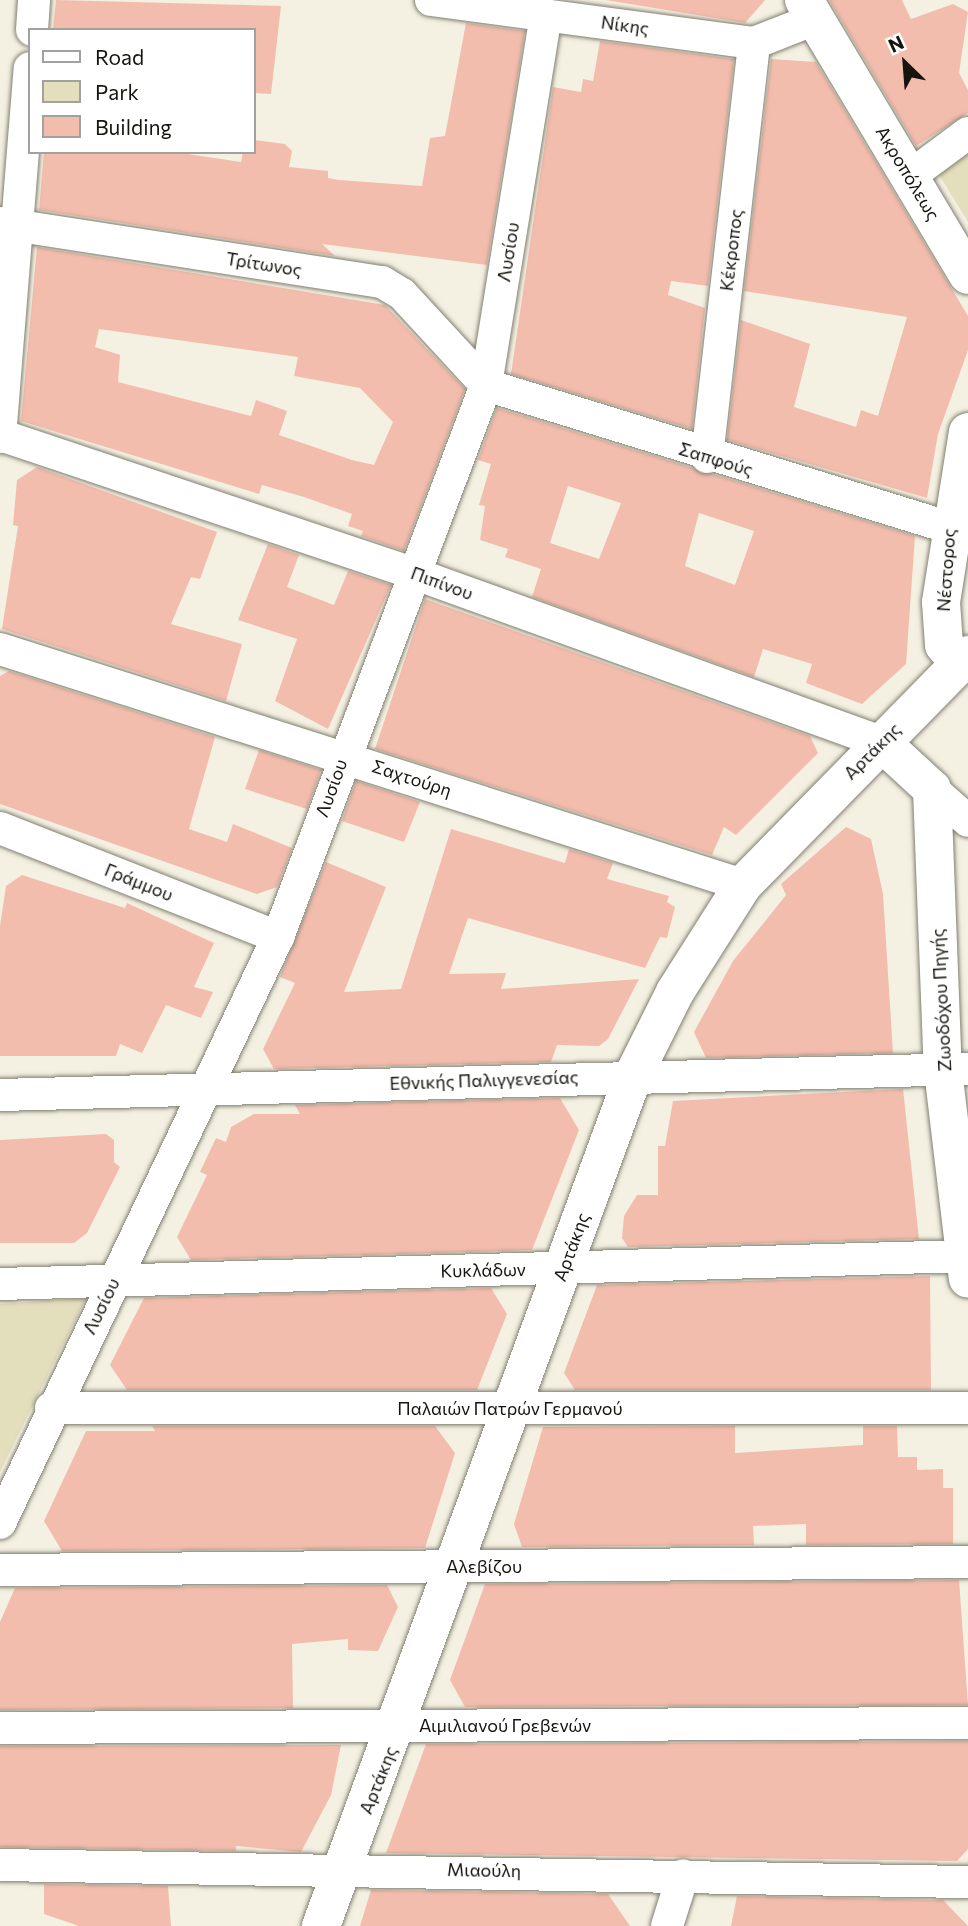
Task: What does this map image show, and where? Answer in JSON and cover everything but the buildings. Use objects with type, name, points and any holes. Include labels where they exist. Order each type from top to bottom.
[{"type":"street","points":[[32,28],[34,0]]},
{"type":"street","name":"Νίκης","points":[[431,0],[754,43],[810,10]]},
{"type":"street","name":"Ακροπόλεως","points":[[810,10],[968,275]]},
{"type":"street","name":"Λυσίου","points":[[0,1523],[51,1408],[278,937],[410,572],[486,385],[547,15]]},
{"type":"street","name":"Κέκροπος","points":[[707,457],[754,43]]},
{"type":"street","points":[[0,435],[13,120],[28,74]]},
{"type":"street","points":[[910,176],[968,133]]},
{"type":"street","name":"Τρίτωνος","points":[[7,224],[382,282],[402,294],[486,385]]},
{"type":"street","name":"Σαπφούς","points":[[486,385],[707,457],[949,527]]},
{"type":"street","name":"Πιπίνου","points":[[0,435],[410,572],[881,742]]},
{"type":"street","name":"Νέστορος","points":[[964,659],[944,645],[941,602],[949,527],[966,445]]},
{"type":"street","name":"Σαχτούρη","points":[[0,649],[343,755],[743,885]]},
{"type":"street","name":"Αρτάκης","points":[[321,1926],[399,1726],[634,1074],[676,992],[743,885],[964,659]]},
{"type":"street","points":[[881,742],[968,821]]},
{"type":"street","name":"Ζωοδόχου Πηγής","points":[[932,789],[956,1070],[967,1268]]},
{"type":"street","name":"Γράμμου","points":[[0,828],[278,937]]},
{"type":"street","name":"Εθνικής Παλιγγενεσίας","points":[[0,1095],[634,1074],[956,1070]]},
{"type":"street","name":"Κυκλάδων","points":[[0,1284],[563,1268],[967,1268]]},
{"type":"street","name":"Παλαιών Πατρών Γερμανού","points":[[51,1408],[968,1408]]},
{"type":"street","name":"Αλεβίζου","points":[[0,1570],[968,1562]]},
{"type":"street","name":"Αιμιλιανού Γρεβενών","points":[[0,1728],[968,1723]]},
{"type":"street","name":"Μιαούλη","points":[[0,1865],[343,1867],[968,1882]]},
{"type":"street","points":[[667,1926],[683,1875]]},
{"type":"green space","points":[[968,153],[968,222],[939,175]]},
{"type":"green space","points":[[86,1298],[0,1472],[0,1304]]}]
